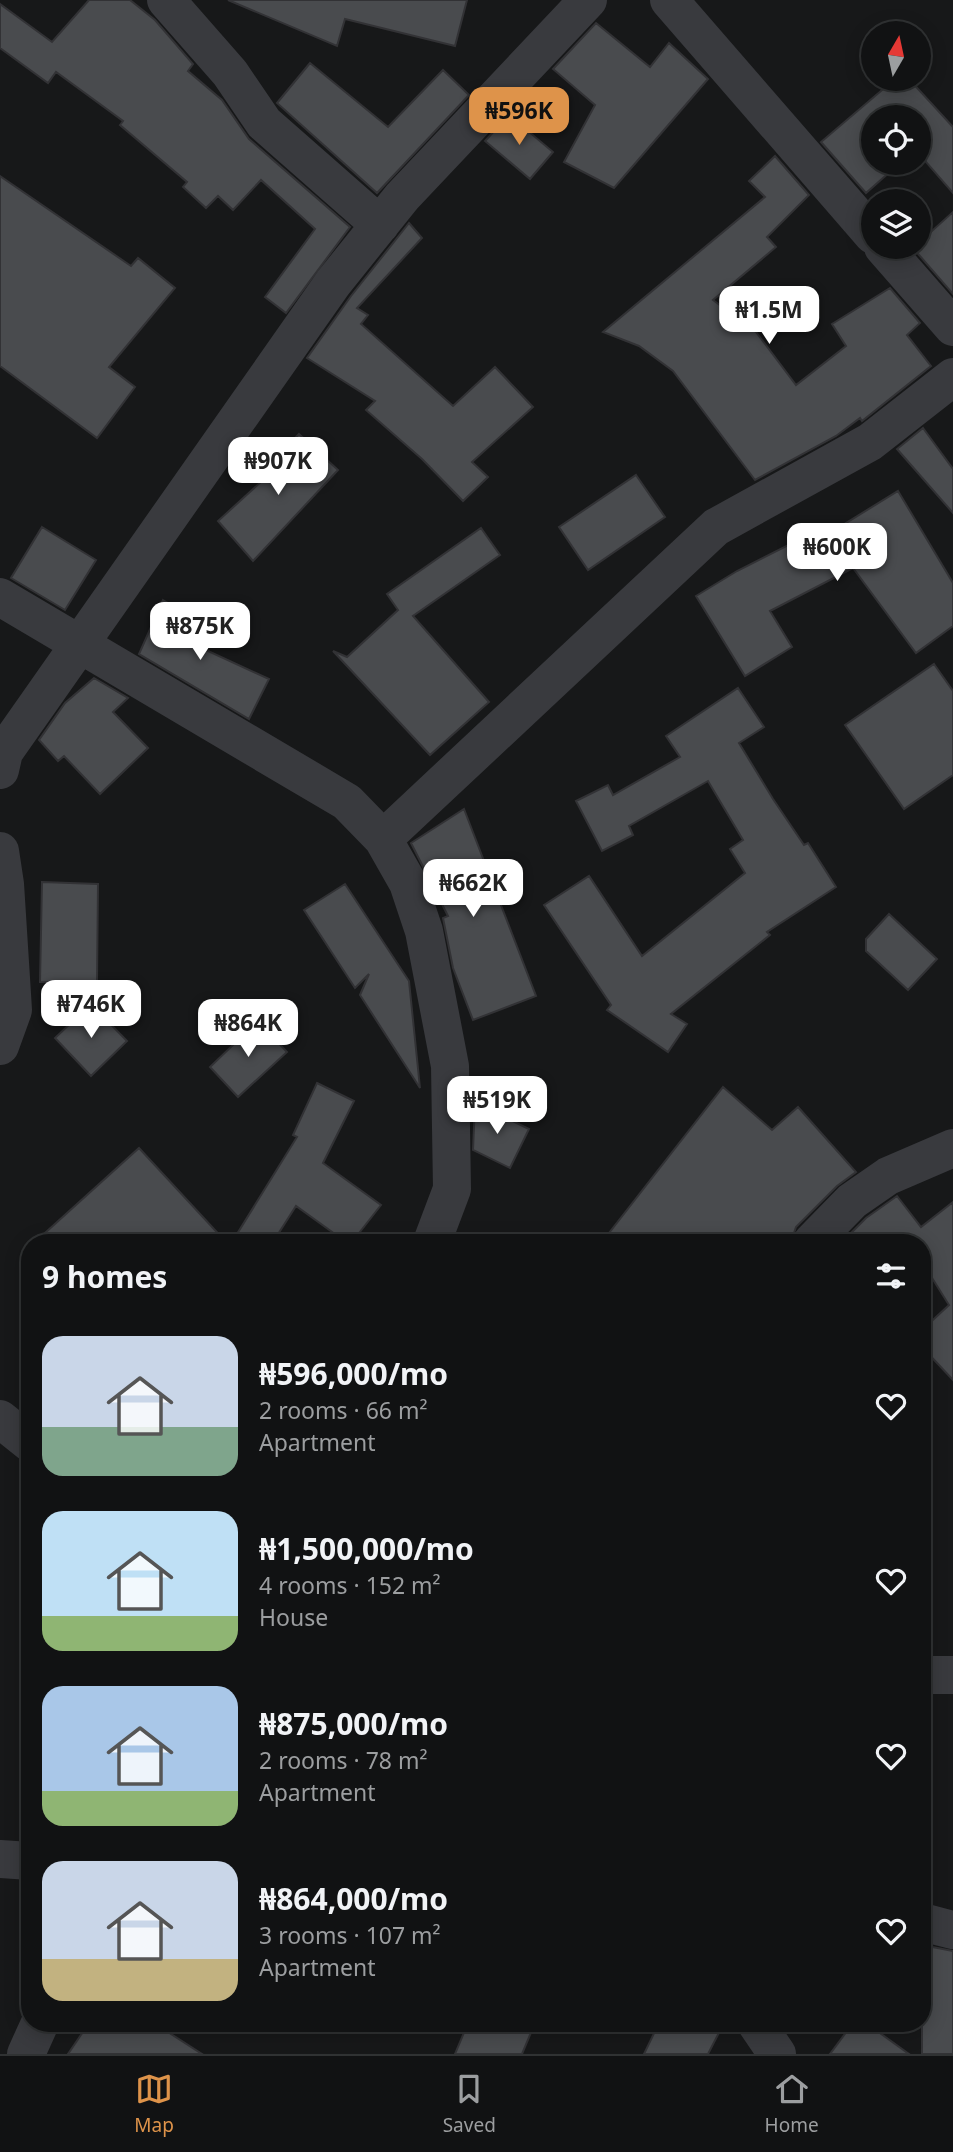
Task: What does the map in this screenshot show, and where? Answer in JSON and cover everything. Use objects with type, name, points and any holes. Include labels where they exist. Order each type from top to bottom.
[{"type":"street","points":[[166,0],[230,73],[264,123],[380,225]]},
{"type":"street","points":[[0,770],[4,752],[333,283],[402,197],[588,0]]},
{"type":"street","points":[[669,0],[861,221]]},
{"type":"street","points":[[894,259],[953,327]]},
{"type":"street","points":[[383,839],[716,527],[870,442],[953,377]]},
{"type":"street","points":[[0,597],[348,802],[383,839],[408,883],[424,931],[450,1066],[452,1189],[435,1234]]},
{"type":"street","points":[[0,851],[5,884],[13,1010],[0,1046]]},
{"type":"street","points":[[820,1234],[852,1201],[888,1176],[953,1148]]},
{"type":"street","points":[[0,1419],[21,1436]]},
{"type":"street","points":[[931,1675],[953,1675]]},
{"type":"street","points":[[0,1859],[21,1860]]},
{"type":"street","points":[[931,1924],[953,1930]]},
{"type":"street","points":[[26,2054],[36,2032]]},
{"type":"street","points":[[762,2032],[777,2054]]},
{"type":"building","points":[[89,0],[130,0],[155,20],[193,64],[188,71],[222,100],[249,139],[350,227],[286,313],[265,297],[315,229],[261,180],[233,210],[218,196],[206,208],[183,187],[187,182],[120,125],[123,121],[56,72],[48,83],[0,48],[0,4],[52,42]]},
{"type":"building","points":[[228,0],[467,0],[455,46],[345,19],[337,46]]},
{"type":"building","points":[[596,23],[650,67],[669,43],[708,79],[614,188],[564,162],[595,105],[553,69]]},
{"type":"building","points":[[310,63],[388,127],[443,70],[469,95],[377,193],[277,103]]},
{"type":"building","points":[[881,91],[920,91],[953,127],[953,193],[931,168],[931,105],[864,105]]},
{"type":"building","points":[[861,108],[861,175],[886,175],[871,189],[862,189],[821,142]]},
{"type":"building","points":[[509,115],[553,152],[530,179],[485,141]]},
{"type":"building","points":[[775,156],[809,195],[767,237],[776,247],[713,300],[756,332],[796,385],[846,346],[832,324],[890,288],[920,323],[907,335],[931,366],[862,421],[860,418],[836,436],[755,480],[673,371],[639,346],[603,332],[765,197],[749,181]]},
{"type":"building","points":[[0,176],[131,266],[138,258],[175,288],[109,367],[135,387],[97,438],[0,366]]},
{"type":"building","points":[[953,212],[953,294],[923,259],[931,259],[931,232]]},
{"type":"building","points":[[409,223],[422,238],[357,308],[368,315],[361,324],[453,406],[495,367],[533,407],[472,462],[488,477],[463,501],[422,459],[366,410],[375,401],[307,358],[351,296]]},
{"type":"building","points":[[923,428],[953,469],[953,513],[897,449]]},
{"type":"building","points":[[299,434],[338,470],[253,561],[218,521],[273,471],[268,466]]},
{"type":"building","points":[[636,475],[665,517],[588,570],[559,527]]},
{"type":"building","points":[[898,491],[953,583],[953,626],[916,653],[853,568],[770,611],[792,647],[745,676],[696,596],[737,571],[824,527],[828,534]]},
{"type":"building","points":[[42,527],[96,560],[65,610],[11,578]]},
{"type":"building","points":[[481,528],[500,555],[413,616],[489,702],[430,755],[333,651],[347,657],[398,610],[387,594]]},
{"type":"building","points":[[163,600],[204,625],[195,645],[269,679],[249,719],[139,654]]},
{"type":"building","points":[[934,664],[953,691],[953,775],[904,809],[845,725]]},
{"type":"building","points":[[94,678],[128,698],[113,712],[148,748],[100,794],[64,756],[58,761],[39,740],[65,703]]},
{"type":"building","points":[[738,688],[764,727],[739,743],[773,799],[804,845],[808,843],[836,887],[767,932],[770,935],[671,1014],[687,1024],[668,1052],[607,1010],[611,1005],[544,905],[589,876],[642,956],[745,873],[730,849],[743,840],[708,781],[629,826],[633,835],[602,851],[576,801],[608,785],[613,795],[680,757],[666,736]]},
{"type":"building","points":[[464,809],[536,996],[473,1020],[453,968],[443,918],[448,916],[411,843]]},
{"type":"building","points":[[42,882],[98,884],[97,983],[40,982]]},
{"type":"building","points":[[345,884],[409,981],[420,1088],[360,995],[369,974],[355,988],[304,910]]},
{"type":"building","points":[[889,914],[937,959],[908,990],[866,951],[866,939]]},
{"type":"building","points":[[91,1004],[127,1041],[91,1076],[55,1038]]},
{"type":"building","points":[[258,1021],[287,1052],[238,1097],[210,1067]]},
{"type":"building","points":[[317,1083],[354,1101],[323,1163],[381,1205],[358,1234],[335,1234],[296,1206],[278,1234],[237,1234],[297,1137],[293,1135]]},
{"type":"building","points":[[723,1087],[772,1130],[798,1107],[856,1172],[837,1186],[796,1227],[794,1234],[608,1234]]},
{"type":"building","points":[[475,1103],[529,1129],[510,1168],[473,1150]]},
{"type":"building","points":[[139,1148],[219,1234],[44,1234]]},
{"type":"building","points":[[897,1196],[921,1227],[953,1202],[953,1380],[931,1357],[931,1322],[949,1305],[931,1276],[931,1234],[850,1234],[866,1218]]},
{"type":"building","points":[[931,1947],[953,1951],[953,2054],[922,2054],[922,2032],[931,2032]]},
{"type":"building","points":[[83,2032],[168,2032],[202,2054],[68,2054]]},
{"type":"building","points":[[464,2032],[531,2032],[522,2054],[455,2054]]},
{"type":"building","points":[[655,2032],[719,2032],[708,2054],[644,2054]]},
{"type":"building","points":[[846,2032],[878,2032],[909,2054],[830,2054]]}]
